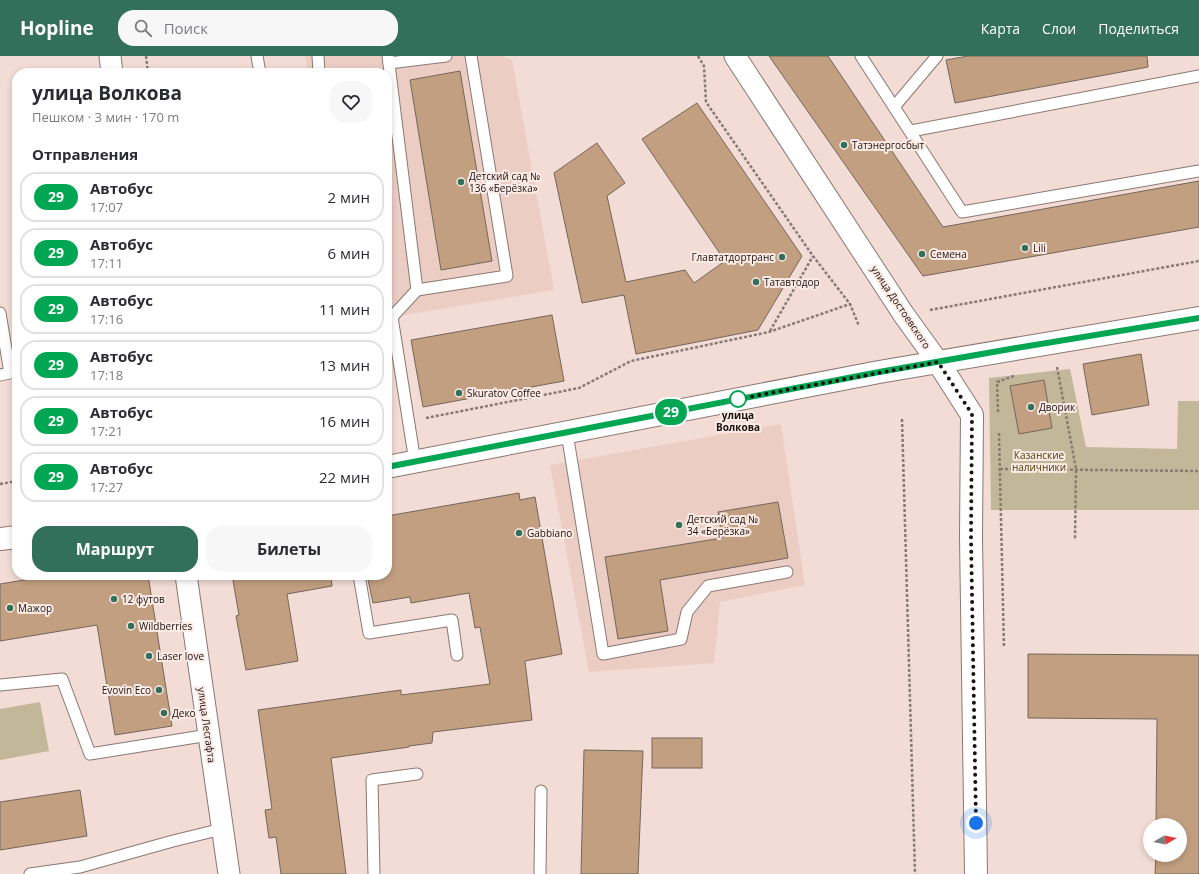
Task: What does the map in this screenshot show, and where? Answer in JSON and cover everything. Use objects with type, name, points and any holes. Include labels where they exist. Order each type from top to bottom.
[{"type":"main road","points":[[392,466],[874,373],[1199,318]]},
{"type":"main road","name":"улица Достоевского","points":[[938,362],[972,414],[971,537],[976,874]]},
{"type":"main road","points":[[0,539],[12,537]]},
{"type":"street","points":[[110,56],[111,68]]},
{"type":"street","name":"улица Достоевского","points":[[735,56],[904,315],[938,362]]},
{"type":"street","name":"улица Лесгафта","points":[[187,580],[228,874]]},
{"type":"lane","points":[[257,56],[259,68]]},
{"type":"lane","points":[[318,56],[319,68]]},
{"type":"lane","points":[[389,59],[446,56]]},
{"type":"lane","points":[[415,462],[392,317],[417,290],[507,276],[471,56]]},
{"type":"lane","points":[[861,56],[911,131],[962,212],[1199,170]]},
{"type":"lane","points":[[894,107],[937,56]]},
{"type":"lane","points":[[911,131],[1199,76]]},
{"type":"lane","points":[[392,84],[417,290]]},
{"type":"lane","points":[[0,313],[10,373],[0,375]]},
{"type":"lane","points":[[567,432],[603,654],[681,639],[687,612],[708,586],[787,572]]},
{"type":"lane","points":[[361,580],[370,633],[452,620],[457,655]]},
{"type":"lane","points":[[0,685],[62,679],[90,754],[209,736]]},
{"type":"lane","points":[[374,874],[372,780],[417,774]]},
{"type":"lane","points":[[540,874],[541,791]]},
{"type":"lane","points":[[30,874],[80,867],[222,829]]},
{"type":"path","points":[[146,56],[147,68]]},
{"type":"path","points":[[698,56],[704,66],[706,102],[813,256],[850,304],[859,326]]},
{"type":"path","points":[[769,332],[813,256]]},
{"type":"path","points":[[928,310],[1199,261]]},
{"type":"path","points":[[410,424],[432,416],[579,388],[631,361],[769,332],[850,304]]},
{"type":"path","points":[[1056,360],[1076,469],[1075,539]]},
{"type":"path","points":[[997,382],[998,413]]},
{"type":"path","points":[[902,419],[915,874]]},
{"type":"path","points":[[998,429],[1004,648]]},
{"type":"path","points":[[1000,469],[1199,471]]},
{"type":"path","points":[[0,484],[12,482]]},
{"type":"shaded area","name":"Детский сад № 136 «Берёзка»","points":[[305,56],[502,56],[512,60],[554,290],[392,317],[392,68],[307,68]]},
{"type":"shaded area","name":"Детский сад № 34 «Берёзка»","points":[[781,424],[805,585],[720,602],[714,663],[589,672],[550,465]]},
{"type":"green space","name":"Казанские наличники","points":[[1070,369],[1086,447],[1177,449],[1178,401],[1199,401],[1199,510],[991,510],[989,378]]},
{"type":"green space","points":[[40,702],[49,751],[0,760],[0,709]]},
{"type":"building","points":[[769,56],[828,56],[943,227],[1199,181],[1199,227],[923,276]]},
{"type":"building","points":[[968,56],[1147,56],[1148,67],[955,103],[946,60]]},
{"type":"building","points":[[460,71],[492,261],[441,270],[410,80]]},
{"type":"building","points":[[697,103],[802,256],[758,330],[636,354],[624,295],[582,303],[554,173],[597,143],[625,183],[607,196],[626,282],[685,270],[694,283],[725,261],[642,139]]},
{"type":"building","points":[[552,315],[564,381],[423,407],[411,340]]},
{"type":"building","points":[[1141,354],[1149,405],[1092,415],[1083,364]]},
{"type":"building","name":"Дворик","points":[[1044,380],[1052,428],[1019,434],[1010,386]]},
{"type":"building","points":[[519,493],[520,500],[535,497],[562,654],[525,661],[532,720],[433,732],[432,743],[331,758],[346,874],[281,874],[276,837],[269,838],[265,810],[272,809],[258,710],[401,690],[401,695],[490,684],[480,627],[475,628],[469,593],[411,603],[410,597],[373,603],[368,580],[392,580],[392,515]]},
{"type":"building","points":[[778,502],[788,558],[660,580],[668,631],[618,639],[605,557],[722,538],[718,512]]},
{"type":"building","points":[[24,580],[149,580],[172,726],[115,735],[97,625],[0,641],[0,584]]},
{"type":"building","points":[[233,580],[331,580],[332,586],[287,594],[298,661],[246,670],[236,616],[239,615]]},
{"type":"building","points":[[1028,654],[1199,655],[1199,874],[1155,874],[1156,862],[1187,862],[1187,818],[1156,818],[1157,719],[1028,718]]},
{"type":"building","points":[[652,738],[702,738],[702,768],[652,768]]},
{"type":"building","points":[[584,750],[643,751],[638,874],[581,874]]},
{"type":"building","points":[[80,790],[87,836],[0,850],[0,802]]},
{"type":"bus line","name":"29","points":[[392,466],[879,372],[1199,318]]},
{"type":"place","name":"Татэнергосбыт","points":[[844,145]]},
{"type":"place","name":"Детский сад № 136 «Берёзка»","points":[[461,182]]},
{"type":"place","name":"Lili","points":[[1025,248]]},
{"type":"place","name":"Семена","points":[[922,254]]},
{"type":"place","name":"Главтатдортранс","points":[[782,257]]},
{"type":"place","name":"Татавтодор","points":[[756,282]]},
{"type":"place","name":"Skuratov Coffee","points":[[459,393]]},
{"type":"place","name":"улица Волкова","points":[[738,399]]},
{"type":"place","name":"Дворик","points":[[1031,407]]},
{"type":"place","name":"Детский сад № 34 «Берёзка»","points":[[679,525]]},
{"type":"place","name":"Gabbiano","points":[[519,533]]},
{"type":"place","name":"12 футов","points":[[114,599]]},
{"type":"place","name":"Мажор","points":[[10,608]]},
{"type":"place","name":"Wildberries","points":[[131,626]]},
{"type":"place","name":"Laser love","points":[[149,656]]},
{"type":"place","name":"Evovin Eco","points":[[159,690]]},
{"type":"place","name":"Деко","points":[[164,713]]},
{"type":"route","points":[[738,399],[938,362],[972,414],[971,537],[976,823]]}]
